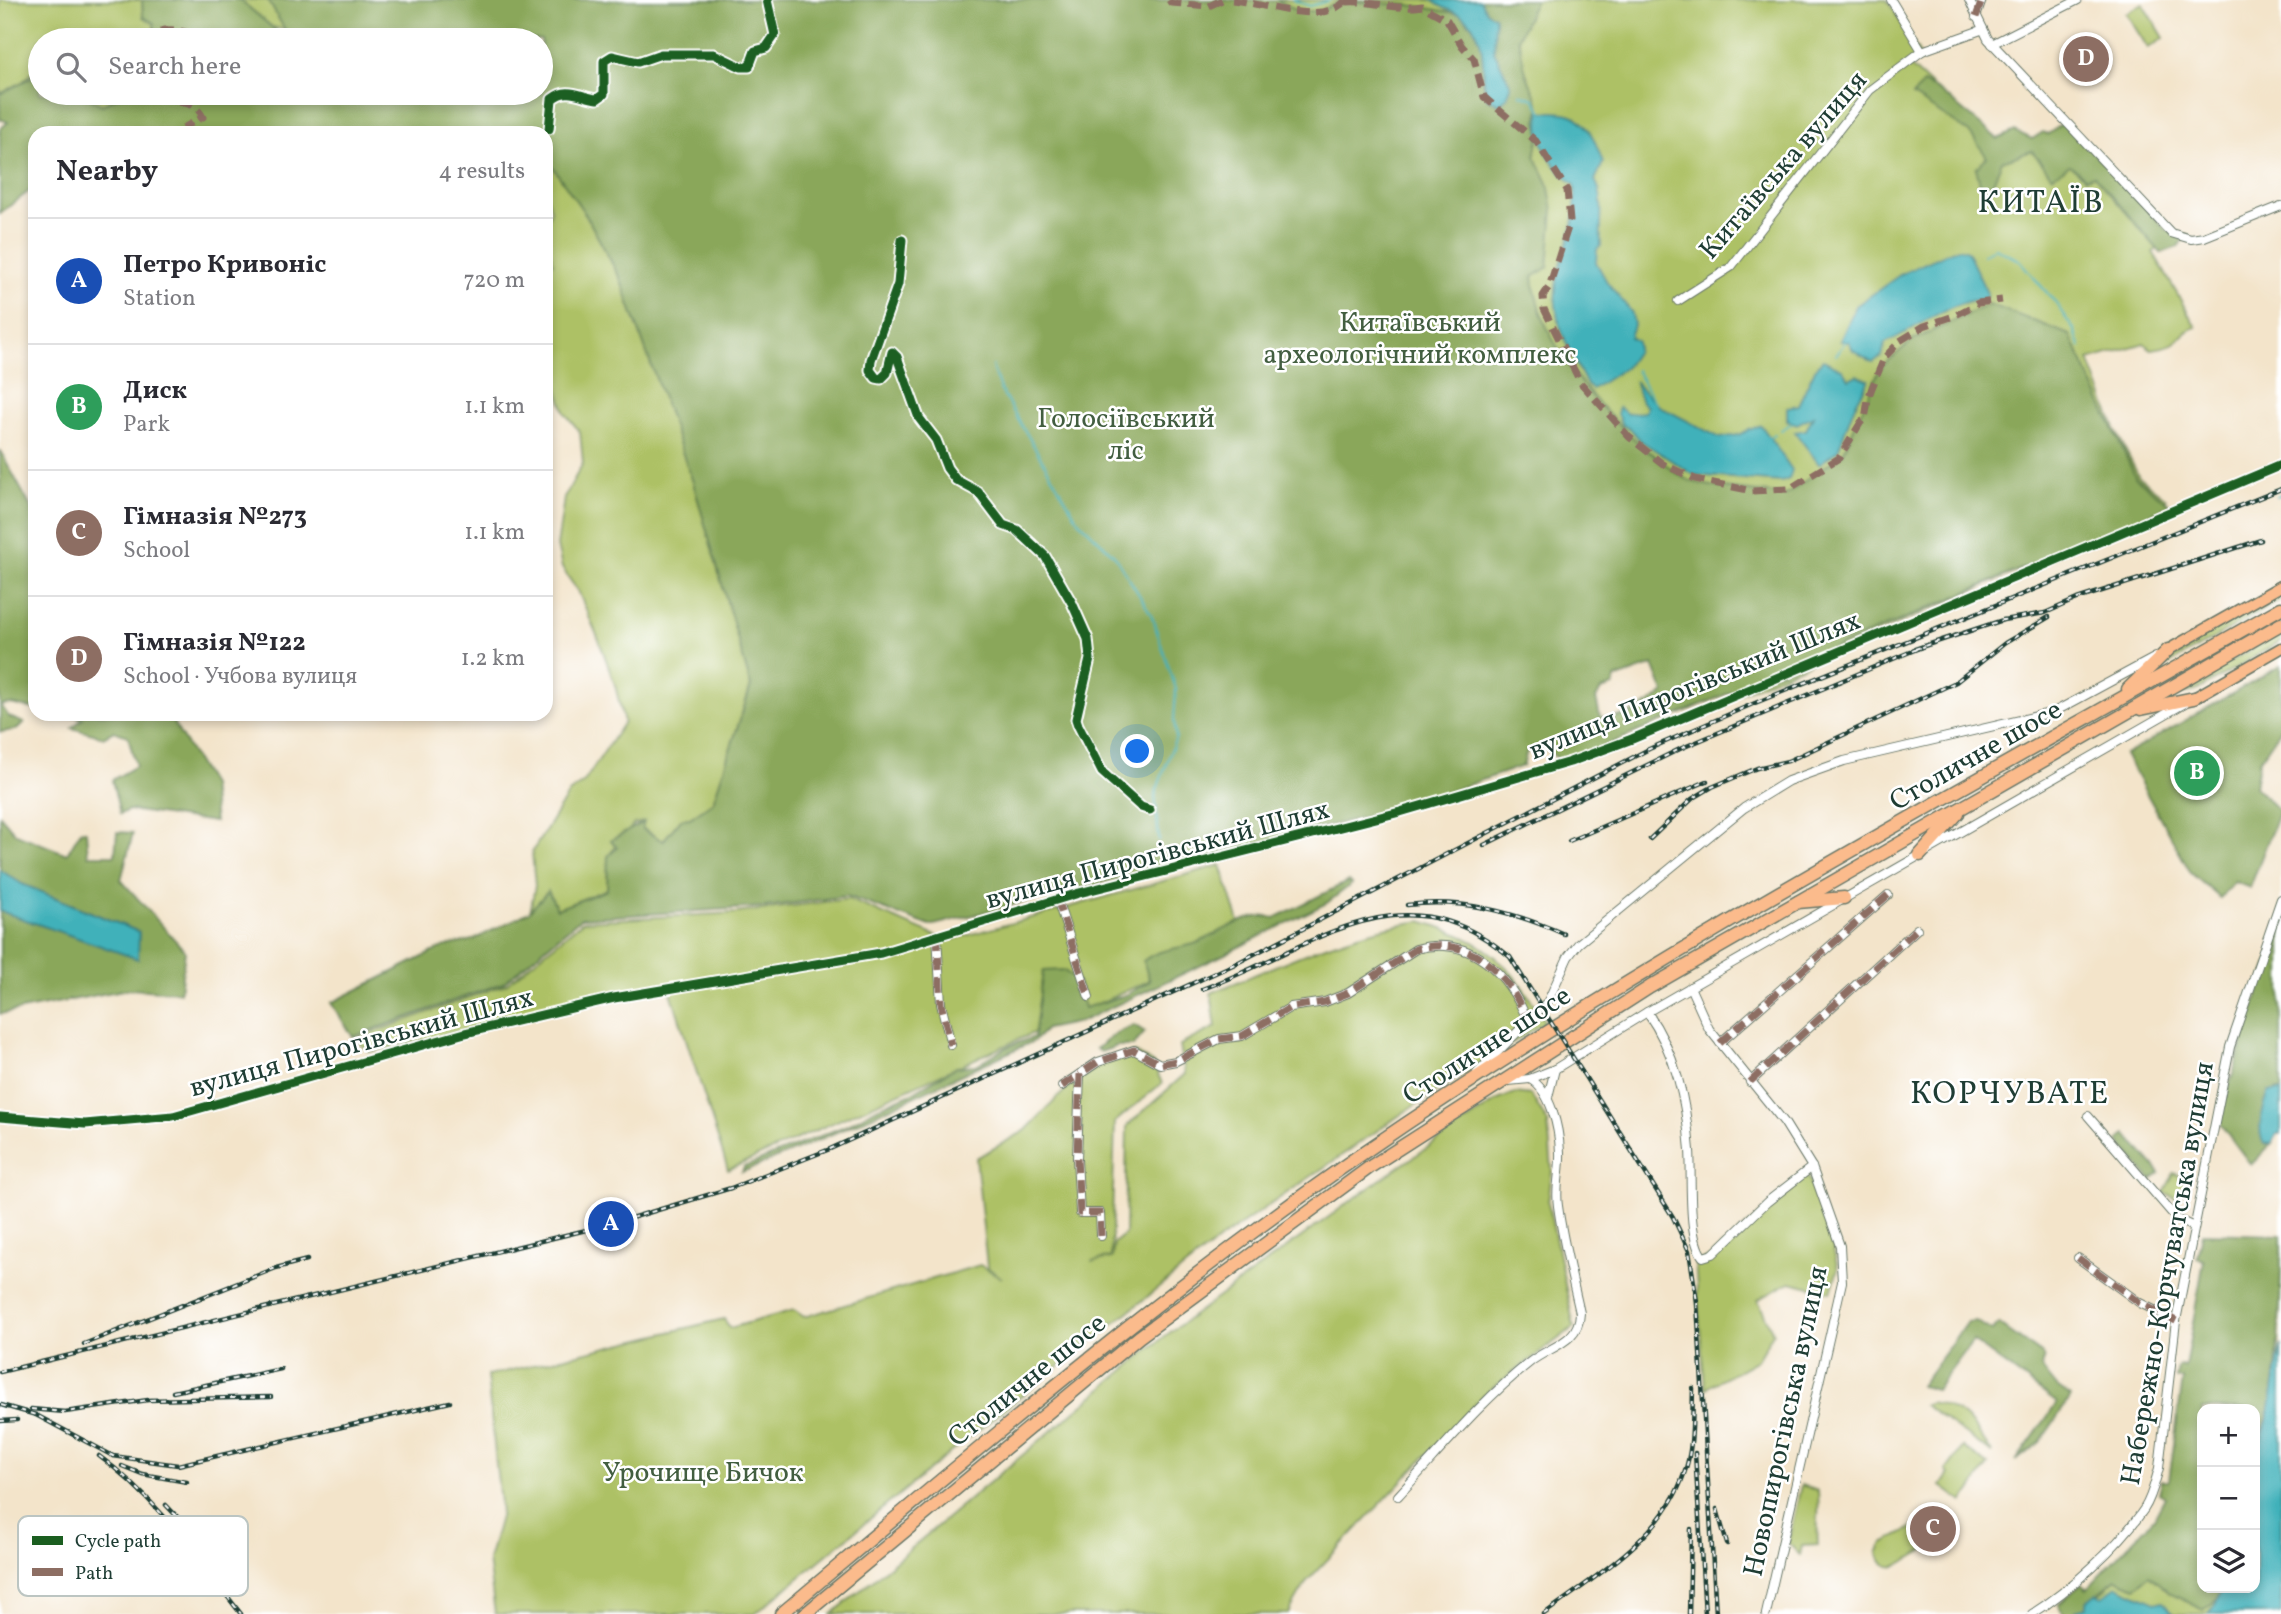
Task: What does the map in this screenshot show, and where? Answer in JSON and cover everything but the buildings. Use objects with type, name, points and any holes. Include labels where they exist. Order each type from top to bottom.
[{"type":"highway","name":"Столичне шосе","points":[[782,1614],[1052,1388],[1180,1286],[1361,1154],[1642,973],[2281,608]]},
{"type":"highway","name":"Столичне шосе","points":[[805,1614],[1060,1401],[1172,1312],[1359,1175],[1650,986],[2281,624]]},
{"type":"highway","points":[[2106,708],[2168,650]]},
{"type":"highway","points":[[2117,716],[2194,698]]},
{"type":"highway","points":[[1920,855],[1965,805]]},
{"type":"highway","points":[[1794,902],[1844,898]]},
{"type":"main road","points":[[2168,650],[2281,586]]},
{"type":"main road","points":[[2194,698],[2281,648]]},
{"type":"street","points":[[1891,0],[1922,51]]},
{"type":"street","points":[[1969,0],[1982,30],[1992,44],[2171,233],[2191,239],[2204,237],[2281,206]]},
{"type":"street","points":[[1976,17],[1982,0]]},
{"type":"street","points":[[1992,44],[2078,0]]},
{"type":"street","name":"Китаївська вулиця","points":[[1678,302],[1731,267],[1860,101],[1922,51],[1982,30]]},
{"type":"street","name":"вулиця Пирогівський Шлях","points":[[0,1117],[85,1124],[173,1116],[477,1030],[614,998],[881,953],[1057,900],[1387,816],[1579,759],[2281,465]]},
{"type":"street","points":[[1466,1084],[1554,992],[1568,957],[1578,944],[1744,808],[1782,785],[1844,761],[2054,712],[2168,650]]},
{"type":"street","points":[[1500,1081],[1530,1079],[1555,1069],[1690,987],[2194,698]]},
{"type":"street","points":[[1720,1043],[1888,895]]},
{"type":"street","name":"Набережно-Корчуватська вулиця","points":[[2032,1614],[2047,1605],[2133,1523],[2154,1490],[2159,1468],[2176,1321],[2230,1046],[2281,899]]},
{"type":"street","points":[[1057,900],[1089,997]]},
{"type":"street","points":[[1750,1082],[1917,929]]},
{"type":"street","points":[[937,934],[941,1004],[951,1045]]},
{"type":"street","points":[[1062,1086],[1098,1062],[1133,1050],[1160,1064],[1176,1061],[1219,1040],[1242,1035],[1291,1007],[1325,1002],[1348,993],[1416,949],[1428,946],[1460,947],[1484,958],[1518,1001],[1528,1021]]},
{"type":"street","name":"Новопирогівська вулиця","points":[[1690,987],[1702,1019],[1784,1122],[1812,1167],[1840,1246],[1842,1282],[1766,1614]]},
{"type":"street","points":[[1647,1012],[1670,1052],[1679,1078],[1690,1149],[1695,1233],[1703,1257],[1711,1256],[1767,1202],[1812,1167]]},
{"type":"street","points":[[1548,1100],[1555,1069]]},
{"type":"street","points":[[1080,1074],[1077,1159],[1080,1213],[1101,1213],[1101,1236]]},
{"type":"street","points":[[1398,1496],[1485,1401],[1532,1360],[1567,1341],[1579,1326],[1580,1313],[1557,1204],[1556,1178],[1560,1153],[1548,1100],[1543,1088],[1530,1079]]},
{"type":"street","points":[[2088,1116],[2177,1219],[2194,1227]]},
{"type":"street","points":[[2078,1258],[2140,1303],[2176,1321]]},
{"type":"street","points":[[2047,1605],[2052,1614]]},
{"type":"green space","points":[[0,0],[142,0],[143,17],[154,23],[154,28],[28,28],[28,77],[0,94]]},
{"type":"green space","name":"Голосіївський ліс","points":[[142,0],[240,0],[273,28],[154,28],[154,23],[143,17]]},
{"type":"green space","points":[[240,0],[268,0],[284,28],[272,27]]},
{"type":"green space","name":"Голосіївський ліс","points":[[268,0],[1276,0],[1300,11],[1320,11],[1342,1],[1410,5],[1460,14],[1475,29],[1484,49],[1483,80],[1487,98],[1499,61],[1494,51],[1495,17],[1486,11],[1480,0],[1536,0],[1518,38],[1526,73],[1540,107],[1537,121],[1540,133],[1535,156],[1548,183],[1553,210],[1548,267],[1533,277],[1538,303],[1562,355],[1579,379],[1619,424],[1660,460],[1691,481],[1786,495],[1843,453],[1880,368],[1913,340],[1989,304],[2070,335],[2136,478],[2171,505],[1586,754],[1558,759],[1545,748],[1527,751],[1523,766],[1401,808],[930,926],[847,896],[765,907],[581,918],[503,983],[353,1037],[331,1003],[443,947],[473,940],[529,912],[548,891],[557,909],[607,890],[608,856],[617,848],[611,840],[644,822],[642,829],[663,841],[681,819],[690,818],[713,802],[751,686],[693,482],[620,278],[586,215],[553,167],[553,126],[28,126],[28,192],[0,213],[0,129],[8,122],[0,119],[0,94],[28,79],[28,105],[553,105],[553,28],[284,28]],"holes":[[[1653,665],[1664,693],[1625,715],[1608,718],[1600,717],[1596,699],[1601,690],[1613,686],[1615,679]]]},
{"type":"green space","name":"Китаївський археологічний комплекс","points":[[1199,0],[1887,0],[1921,56],[1910,66],[1998,146],[2054,140],[2172,240],[2153,252],[2196,327],[2166,346],[2151,349],[2144,343],[2089,360],[2116,431],[2139,477],[2166,498],[2166,506],[1736,695]]},
{"type":"green space","points":[[2143,3],[2164,38],[2148,48],[2126,13]]},
{"type":"green space","points":[[1923,83],[1938,90],[1998,139],[2015,131],[2032,139],[2043,132],[2048,134],[2065,122],[2166,229],[2184,238],[2178,247],[2161,253],[2094,175],[2086,178],[2070,165],[2052,176],[2032,151],[2002,161],[1991,187],[1980,184],[1976,168],[1987,157],[1969,132],[1913,96]]},
{"type":"green space","points":[[553,167],[586,215],[620,278],[693,482],[751,686],[713,802],[690,818],[681,819],[663,841],[642,828],[643,822],[634,824],[608,856],[607,889],[557,909],[548,891],[530,912],[535,886],[532,852],[569,793],[584,782],[624,722],[615,685],[599,640],[579,593],[562,568],[557,546],[564,498],[583,463],[580,432],[565,413],[553,373]]},
{"type":"green space","points":[[0,450],[28,502],[28,708],[1,705],[9,717],[24,723],[15,730],[0,732]]},
{"type":"green space","points":[[2281,591],[2281,600],[2155,672],[2164,658]]},
{"type":"green space","points":[[2281,632],[2281,641],[2196,691],[2170,696]]},
{"type":"green space","points":[[2281,666],[2281,729],[2259,761],[2255,787],[2279,811],[2250,888],[2235,882],[2220,898],[2191,873],[2125,755]]},
{"type":"green space","points":[[80,721],[172,721],[211,785],[215,822],[129,810],[120,814],[112,780],[136,766],[128,736],[114,731],[103,737],[72,728]]},
{"type":"green space","points":[[0,815],[16,834],[67,854],[81,830],[86,831],[88,855],[115,855],[117,832],[133,833],[121,880],[185,951],[180,992],[128,989],[0,1014],[0,911],[137,958],[139,932],[22,884],[0,870]]},
{"type":"green space","points":[[1221,865],[1244,938],[728,1170],[669,986],[613,996],[370,1052],[355,1039],[506,984],[583,921],[736,913],[848,899],[947,941]]},
{"type":"green space","points":[[1349,881],[1352,884],[1327,903],[1221,956],[1080,1022],[1046,1029],[1034,1041],[852,1125],[742,1172],[744,1167],[847,1125],[912,1093],[956,1067],[976,1065],[1007,1047],[1034,1037],[1043,971],[1063,970],[1077,980],[1084,1008],[1126,995],[1150,981],[1143,961],[1155,954],[1194,944],[1253,917],[1275,918]]},
{"type":"green space","name":"Урочище Бичок","points":[[1421,921],[1464,937],[1495,956],[1520,983],[1545,1022],[1403,1113],[1223,1237],[952,1451],[755,1614],[495,1614],[488,1560],[501,1513],[487,1376],[724,1319],[730,1328],[794,1310],[804,1317],[980,1265],[1002,1278],[987,1267],[976,1158],[1025,1131],[1090,1065],[1135,1052],[1153,1064],[1162,1083],[1115,1122],[1111,1257],[1091,1262],[1112,1258],[1114,1243],[1125,1234],[1127,1126],[1185,1074],[1180,1045],[1216,1027],[1211,993],[1340,941]]},
{"type":"green space","points":[[2281,923],[2281,1091],[2276,1090],[2264,1144],[2272,1143],[2251,1165],[2218,1121]]},
{"type":"green space","points":[[1134,1025],[1145,1032],[1133,1046],[1117,1046],[1101,1052],[1096,1049],[1118,1032]]},
{"type":"green space","points":[[1515,1093],[1531,1095],[1548,1123],[1552,1171],[1548,1203],[1574,1327],[1485,1394],[1307,1581],[1288,1614],[832,1614],[1165,1336],[1381,1179],[1498,1100]]},
{"type":"green space","points":[[2126,1134],[2160,1173],[2151,1180],[2118,1141]]},
{"type":"green space","points":[[2174,1173],[2190,1181],[2179,1200],[2164,1192]]},
{"type":"green space","points":[[1807,1174],[1824,1212],[1838,1269],[1831,1292],[1790,1282],[1758,1300],[1773,1333],[1757,1360],[1705,1389],[1695,1263],[1709,1258]]},
{"type":"green space","points":[[2202,1233],[2281,1235],[2278,1346],[2275,1378],[2264,1430],[2260,1437],[2260,1404],[2197,1404],[2197,1593],[2223,1593],[2204,1610],[2171,1594],[2149,1575],[2136,1587],[2116,1579],[2087,1601],[2087,1607],[2076,1610],[2075,1614],[2064,1614],[2058,1605],[2081,1584],[2087,1589],[2154,1518],[2165,1497],[2159,1493],[2162,1480],[2169,1480],[2183,1379],[2176,1378],[2178,1366],[2185,1367],[2204,1260],[2197,1258]]},
{"type":"green space","points":[[1976,1321],[1992,1331],[1999,1324],[2044,1356],[2041,1367],[2057,1387],[2071,1397],[2040,1442],[2016,1461],[2057,1403],[1973,1341],[1936,1390],[1920,1386],[1967,1322]]},
{"type":"green space","points":[[1930,1402],[1952,1409],[1967,1419],[1992,1453],[1924,1405]]},
{"type":"green space","points":[[1963,1447],[1988,1465],[1963,1502],[1941,1486],[1949,1474],[1946,1471]]},
{"type":"green space","points":[[1801,1485],[1818,1491],[1819,1505],[1818,1545],[1802,1546],[1800,1555],[1788,1543]]},
{"type":"green space","points":[[1938,1514],[1948,1515],[1954,1522],[1948,1536],[1897,1566],[1882,1562],[1878,1553],[1883,1543]]},
{"type":"green space","points":[[2149,1575],[2171,1594],[2219,1595],[2233,1614],[2075,1614],[2116,1579]]},
{"type":"water","points":[[1432,0],[1480,0],[1486,11],[1495,17],[1494,51],[1511,86],[1507,97],[1500,104],[1487,98],[1477,32],[1461,15]]},
{"type":"water","points":[[1541,111],[1574,116],[1589,130],[1596,144],[1603,163],[1595,180],[1601,212],[1601,246],[1597,249],[1596,262],[1607,282],[1632,313],[1634,325],[1630,337],[1637,341],[1637,351],[1626,367],[1592,389],[1587,385],[1574,359],[1558,319],[1556,291],[1575,212],[1575,185],[1559,170],[1546,152],[1540,132]]},
{"type":"water","points":[[1958,248],[1967,251],[1987,293],[1985,299],[1959,304],[1885,343],[1882,356],[1873,362],[1853,350],[1849,342],[1840,341],[1856,306],[1901,274]]},
{"type":"water","points":[[1823,360],[1842,369],[1849,379],[1857,375],[1869,380],[1854,407],[1838,450],[1819,464],[1795,432],[1806,430],[1813,416],[1797,424],[1787,420],[1787,407],[1798,405],[1816,367]]},
{"type":"water","points":[[1634,381],[1657,405],[1720,438],[1738,435],[1761,425],[1792,470],[1789,479],[1781,482],[1694,475],[1641,441],[1630,428],[1622,425],[1617,414],[1619,407],[1627,414],[1645,412],[1647,407],[1642,402]]},
{"type":"water","points":[[0,870],[22,884],[139,932],[138,959],[0,911]]},
{"type":"water","points":[[2281,1091],[2281,1134],[2277,1134],[2272,1143],[2264,1144],[2260,1125],[2265,1104],[2269,1092]]},
{"type":"water","points":[[2281,1345],[2281,1614],[2209,1614],[2221,1593],[2260,1593],[2260,1443],[2268,1418]]},
{"type":"water","points":[[2117,1586],[2155,1603],[2163,1601],[2173,1614],[2075,1614],[2076,1610],[2087,1607],[2087,1601],[2097,1593],[2102,1596]]},
{"type":"waterway","points":[[1293,0],[1310,6],[1331,0]]},
{"type":"waterway","points":[[1520,94],[1534,99],[1543,112]]},
{"type":"waterway","points":[[1983,255],[1995,248],[2019,260],[2054,301],[2074,330],[2081,348]]},
{"type":"waterway","points":[[1836,355],[1845,342]]},
{"type":"waterway","points":[[992,366],[1000,389],[1078,520],[1115,556],[1151,614],[1176,689],[1176,737],[1155,795],[1159,840]]},
{"type":"waterway","points":[[1636,370],[1656,405]]},
{"type":"waterway","points":[[1781,430],[1792,423]]},
{"type":"waterway","points":[[1769,438],[1775,434]]},
{"type":"waterway","points":[[2277,496],[2281,494]]},
{"type":"railway","points":[[0,1372],[611,1224],[731,1188],[830,1149],[1237,963],[1649,749],[1755,703],[2281,489]]},
{"type":"railway","points":[[1915,649],[2003,620],[2045,613],[2077,599],[2261,540]]},
{"type":"railway","points":[[1650,839],[1692,799],[1712,787],[1757,768],[1788,761],[1956,682],[2005,643],[2049,617]]},
{"type":"railway","points":[[1484,845],[1682,748],[1924,646]]},
{"type":"railway","points":[[1569,841],[1707,781]]},
{"type":"railway","points":[[1407,905],[1468,905],[1507,913],[1564,934]]},
{"type":"railway","points":[[1202,989],[1319,937],[1356,924],[1393,916],[1431,917],[1470,930],[1510,957],[1673,1217],[1689,1251],[1697,1302],[1716,1614]]},
{"type":"railway","points":[[84,1344],[276,1268],[307,1260]]},
{"type":"railway","points":[[173,1392],[281,1369]]},
{"type":"railway","points":[[1544,1614],[1625,1554],[1660,1518],[1674,1497],[1689,1454],[1693,1388]]},
{"type":"railway","points":[[31,1409],[65,1412],[148,1400],[271,1397]]},
{"type":"railway","points":[[1,1405],[36,1415],[113,1456],[178,1465],[450,1402]]},
{"type":"railway","points":[[0,1421],[17,1420]]},
{"type":"railway","points":[[1695,1453],[1705,1614]]},
{"type":"railway","points":[[99,1456],[163,1516]]},
{"type":"railway","points":[[122,1466],[142,1474],[187,1482]]},
{"type":"railway","points":[[166,1505],[176,1516]]},
{"type":"railway","points":[[1717,1509],[1727,1544]]},
{"type":"railway","points":[[1689,1614],[1691,1529]]},
{"type":"railway","points":[[227,1596],[241,1614]]},
{"type":"marked path","points":[[1169,0],[1171,3],[1209,6],[1222,0]]},
{"type":"marked path","points":[[1232,0],[1308,13],[1336,8],[1346,0]]},
{"type":"marked path","points":[[1976,17],[1982,0]]},
{"type":"marked path","points":[[1346,2],[1422,6],[1447,20],[1462,46],[1474,59],[1484,97],[1536,141],[1567,190],[1570,221],[1549,287],[1543,296],[1544,309],[1580,382],[1629,437],[1663,464],[1695,479],[1752,491],[1789,489],[1839,458],[1861,422],[1865,420],[1868,398],[1884,358],[1900,341],[1924,326],[1954,316],[1978,303],[2002,300]]},
{"type":"marked path","points":[[187,126],[203,117],[191,105]]},
{"type":"marked path","points":[[1720,1043],[1888,895]]},
{"type":"marked path","points":[[1057,899],[1089,997]]},
{"type":"marked path","points":[[1750,1082],[1917,929]]},
{"type":"marked path","points":[[937,935],[941,1004],[951,1045]]},
{"type":"marked path","points":[[1101,1236],[1100,1213],[1080,1213],[1077,1159],[1080,1074],[1098,1062],[1134,1050],[1160,1064],[1176,1061],[1219,1039],[1242,1036],[1291,1007],[1325,1002],[1348,993],[1416,949],[1436,946],[1454,947],[1486,962],[1510,988],[1528,1022]]},
{"type":"marked path","points":[[1062,1086],[1080,1074]]},
{"type":"marked path","points":[[2078,1258],[2140,1303],[2176,1321]]},
{"type":"cycle path","points":[[553,98],[563,93],[597,99],[604,94],[604,61],[612,56],[638,62],[661,54],[714,54],[741,67],[749,67],[755,51],[766,48],[775,35],[767,0]]},
{"type":"cycle path","points":[[549,126],[551,105]]},
{"type":"cycle path","points":[[902,240],[898,284],[871,360],[870,370],[876,378],[881,379],[887,373],[892,352],[897,357],[919,418],[936,440],[947,468],[956,480],[978,492],[1003,525],[1017,530],[1045,556],[1072,603],[1088,639],[1090,659],[1076,719],[1078,725],[1102,772],[1141,807],[1150,810]]},
{"type":"cycle path","points":[[0,1117],[85,1124],[173,1116],[465,1033],[614,998],[881,953],[1079,893],[1400,812],[1570,762],[1632,739],[2281,465]]},
{"type":"place","name":"Гімназія №122","points":[[2086,59]]},
{"type":"place","name":"Диск","points":[[2197,773]]},
{"type":"place","name":"Петро Кривоніс","points":[[611,1224]]},
{"type":"place","name":"Гімназія №273","points":[[1933,1529]]},
{"type":"district","name":"КИТАЇВ","points":[[2041,201]]},
{"type":"district","name":"КОРЧУВАТЕ","points":[[2010,1092]]}]
